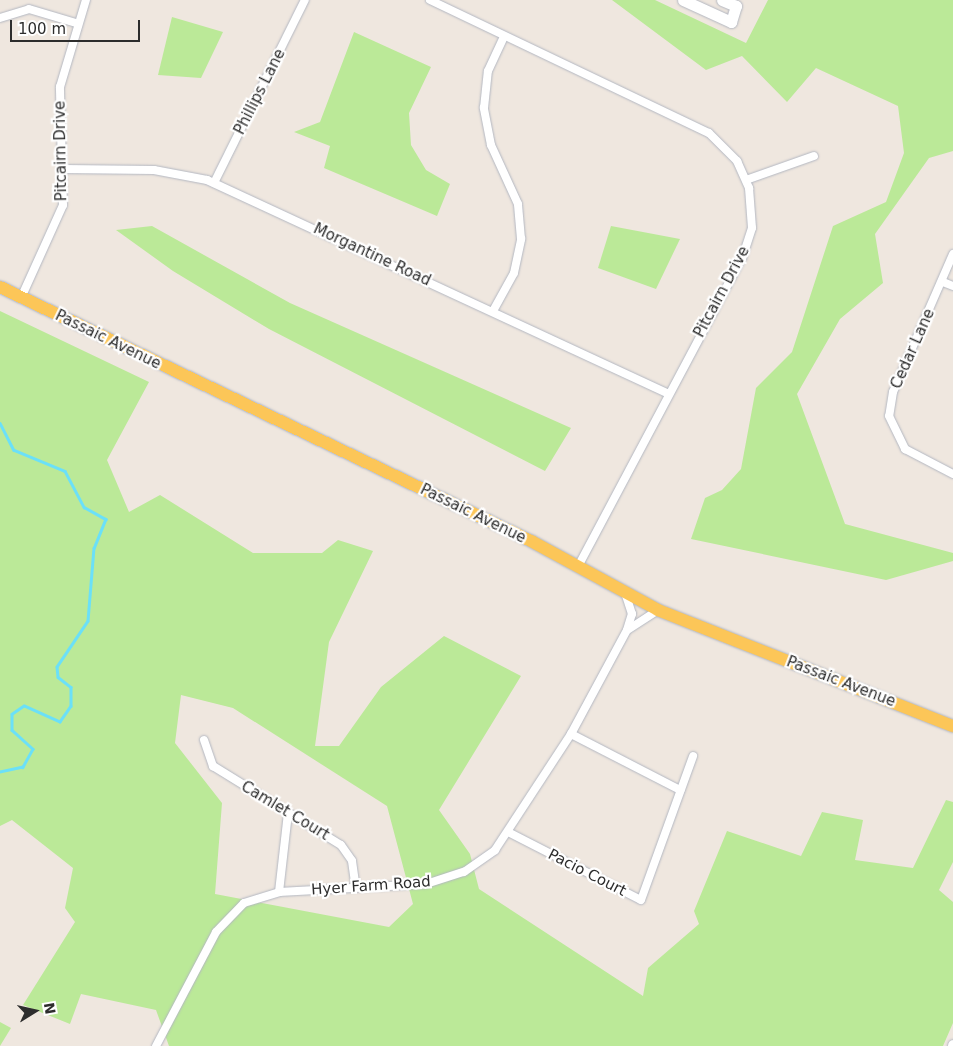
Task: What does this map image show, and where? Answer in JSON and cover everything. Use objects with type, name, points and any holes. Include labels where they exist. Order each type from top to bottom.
[{"type":"main road","name":"Passaic Avenue","points":[[0,287],[578,567],[658,610],[953,726]]},
{"type":"street","name":"Pitcairn Drive","points":[[21,298],[57,224],[63,169],[60,87],[76,23],[86,0]]},
{"type":"street","name":"Phillips Lane","points":[[214,183],[305,0]]},
{"type":"street","name":"Pitcairn Drive","points":[[430,0],[709,133],[731,153],[746,180],[753,208],[746,248],[667,393],[578,567]]},
{"type":"street","points":[[684,0],[731,22],[736,6],[722,0]]},
{"type":"street","points":[[0,18],[29,9],[76,23]]},
{"type":"street","points":[[493,311],[514,273],[521,239],[518,204],[491,145],[484,108],[488,71],[504,36]]},
{"type":"street","points":[[746,180],[814,156]]},
{"type":"street","name":"Morgantine Road","points":[[63,169],[154,170],[214,183],[667,393]]},
{"type":"street","name":"Cedar Lane","points":[[953,254],[943,282],[893,392],[890,416],[905,449],[953,474]]},
{"type":"street","points":[[943,282],[953,286]]},
{"type":"street","name":"Hyer Farm Road","points":[[156,1046],[165,1022],[226,917],[251,899],[279,892],[426,884],[453,877],[488,857],[510,833],[571,734],[627,630],[631,608],[625,593]]},
{"type":"street","name":"Hyer Farm Road","points":[[627,630],[658,610]]},
{"type":"street","points":[[571,734],[680,790]]},
{"type":"street","name":"Camlet Court","points":[[204,740],[213,766],[346,850],[356,888]]},
{"type":"street","name":"Pacio Court","points":[[510,833],[641,900],[692,756]]},
{"type":"street","points":[[279,892],[288,813]]},
{"type":"green space","points":[[612,0],[655,0],[746,43],[768,0],[953,0],[953,151],[929,158],[875,234],[883,283],[840,319],[797,394],[845,524],[953,553],[953,561],[886,580],[691,539],[705,498],[722,490],[741,469],[756,388],[792,352],[833,226],[886,202],[904,153],[898,106],[816,68],[787,102],[742,56],[706,70]]},
{"type":"green space","points":[[172,17],[223,32],[201,78],[158,75]]},
{"type":"green space","points":[[354,32],[431,67],[409,113],[411,145],[426,170],[450,184],[437,216],[324,168],[330,146],[294,132],[320,122]]},
{"type":"green space","points":[[152,226],[290,303],[571,428],[545,471],[269,329],[173,271],[116,230]]},
{"type":"green space","points":[[611,226],[680,239],[656,289],[598,268]]},
{"type":"green space","points":[[0,311],[149,382],[107,460],[129,512],[160,495],[253,553],[322,553],[338,540],[373,551],[329,642],[315,746],[339,746],[381,687],[444,636],[521,676],[439,810],[470,854],[479,889],[643,996],[648,968],[699,924],[694,911],[727,831],[801,856],[822,812],[863,820],[855,860],[913,868],[946,800],[953,802],[953,862],[939,890],[953,902],[953,1023],[943,1046],[169,1046],[156,1010],[81,994],[70,1024],[23,1005],[75,922],[65,908],[73,868],[12,820],[0,826]],"holes":[[[181,695],[233,708],[387,806],[413,904],[389,927],[215,894],[222,803],[175,743]]]},
{"type":"green space","points":[[0,1022],[11,1028],[0,1046]]},
{"type":"waterway","points":[[0,423],[14,450],[65,471],[84,507],[106,519],[94,548],[88,621],[57,667],[58,677],[71,687],[71,706],[60,722],[24,706],[12,714],[12,730],[33,749],[23,767],[0,772]]}]
